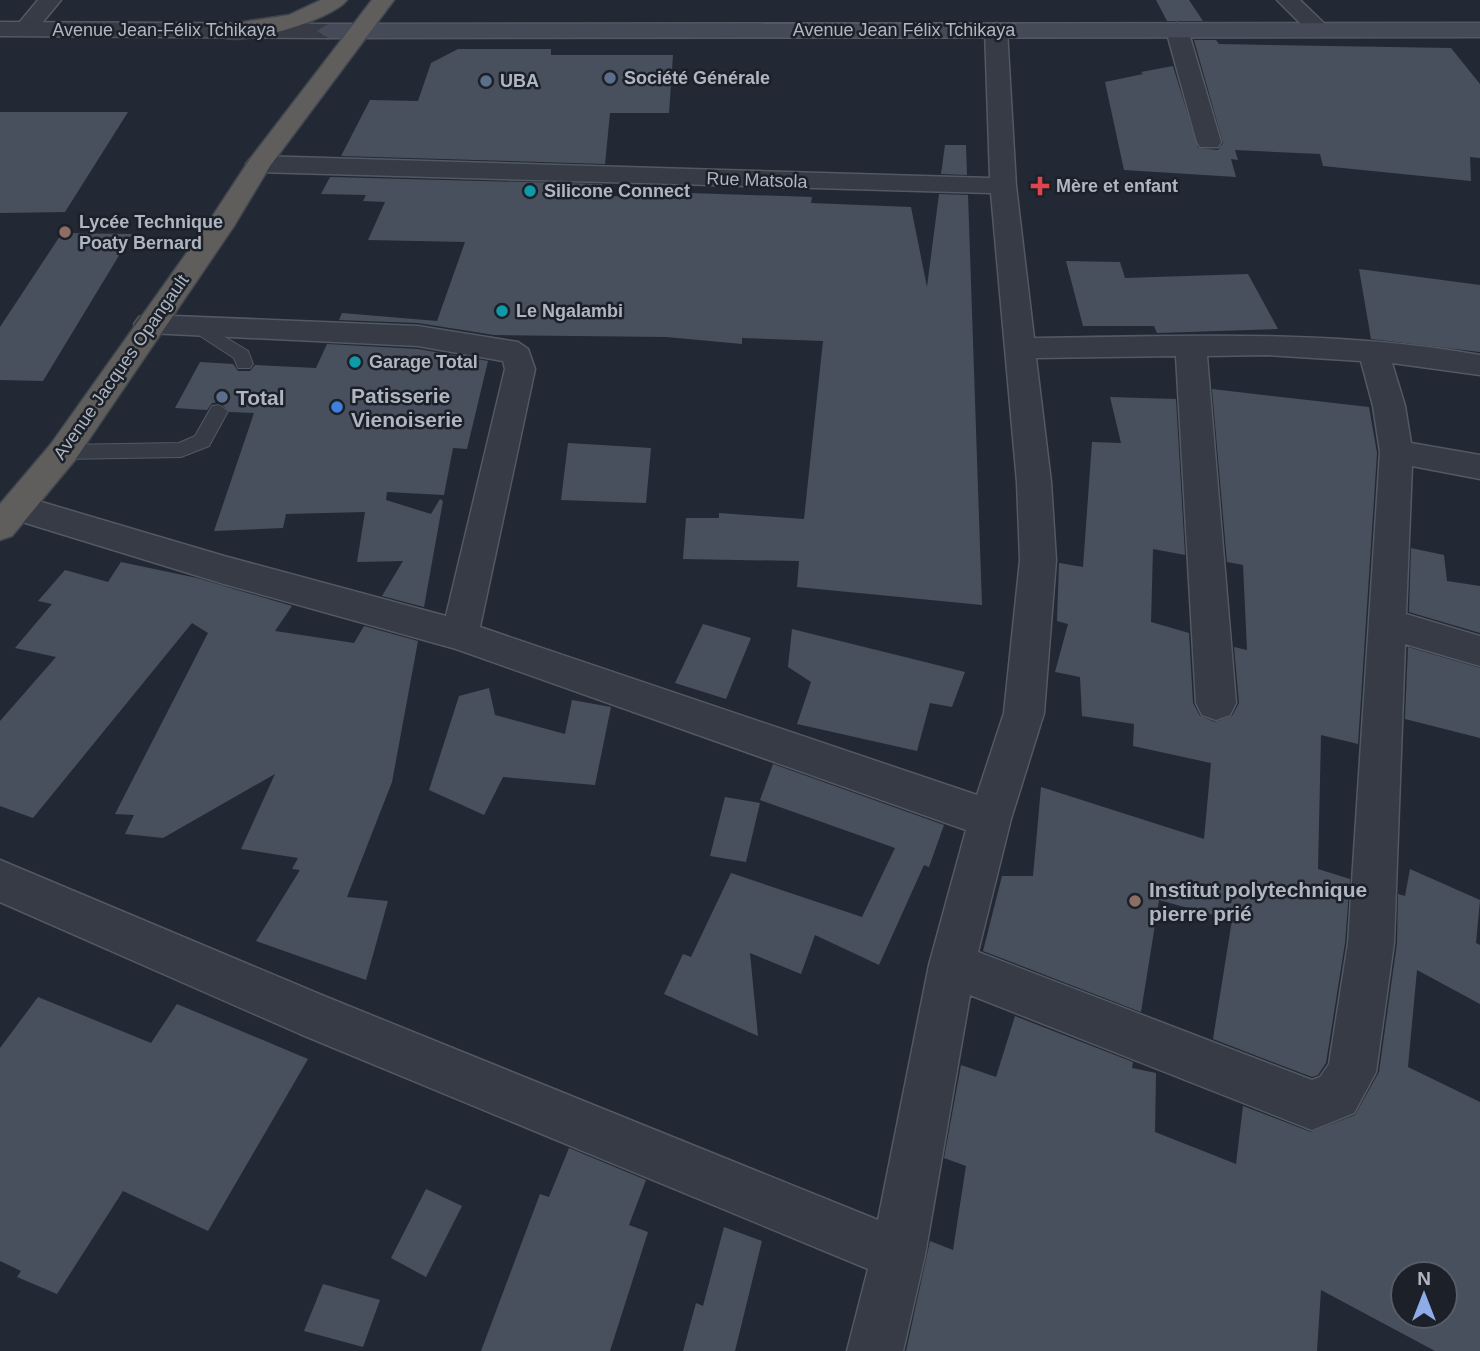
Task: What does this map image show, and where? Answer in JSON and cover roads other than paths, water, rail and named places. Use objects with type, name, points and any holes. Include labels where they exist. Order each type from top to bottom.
[{"type":"highway","points":[[223,32],[279,25],[310,16],[336,0]]},
{"type":"highway","points":[[313,90],[328,31],[346,0]]},
{"type":"highway","name":"Avenue Jacques Opangault","points":[[9,517],[63,452],[149,324],[220,226],[259,164],[313,90],[363,30],[383,0]]},
{"type":"main road","name":"Avenue Jean Félix Tchikaya","points":[[328,31],[1480,30]]},
{"type":"street","points":[[25,29],[50,0]]},
{"type":"street","points":[[1288,0],[1321,31]]},
{"type":"street","name":"Avenue Jean-Félix Tchikaya","points":[[0,29],[328,31]]},
{"type":"street","points":[[875,1351],[898,1255],[952,965],[990,819],[1024,713],[1038,560],[1021,348],[1003,186],[996,30]]},
{"type":"street","points":[[1178,30],[1209,142]]},
{"type":"street","name":"Rue Matsola","points":[[259,164],[1003,186]]},
{"type":"street","points":[[149,324],[418,335],[507,349],[517,356],[520,369],[460,635]]},
{"type":"street","points":[[1021,348],[1267,345],[1424,355],[1480,365]]},
{"type":"street","points":[[1191,347],[1216,703]]},
{"type":"street","points":[[952,965],[1312,1105],[1337,1096],[1352,1072],[1371,943],[1385,623],[1396,452],[1389,406],[1373,351]]},
{"type":"street","points":[[1396,452],[1480,467]]},
{"type":"street","points":[[9,517],[224,570],[460,635],[990,819]]},
{"type":"street","points":[[1385,623],[1480,651]]},
{"type":"street","points":[[0,881],[317,1017],[898,1255]]},
{"type":"lane","points":[[194,324],[242,355],[244,364]]},
{"type":"lane","points":[[63,452],[181,450],[202,441],[219,411]]},
{"type":"place","name":"Société Générale","points":[[610,78]]},
{"type":"place","name":"UBA","points":[[486,81]]},
{"type":"place","name":"Mère et enfant","points":[[1040,186]]},
{"type":"place","name":"Silicone Connect","points":[[530,191]]},
{"type":"place","name":"Lycée Technique Poaty Bernard","points":[[65,232]]},
{"type":"place","name":"Le Ngalambi","points":[[502,311]]},
{"type":"place","name":"Garage Total","points":[[355,362]]},
{"type":"place","name":"Total","points":[[222,397]]},
{"type":"place","name":"Patisserie Vienoiserie","points":[[337,407]]},
{"type":"place","name":"Institut polytechnique pierre prié","points":[[1135,901]]}]
